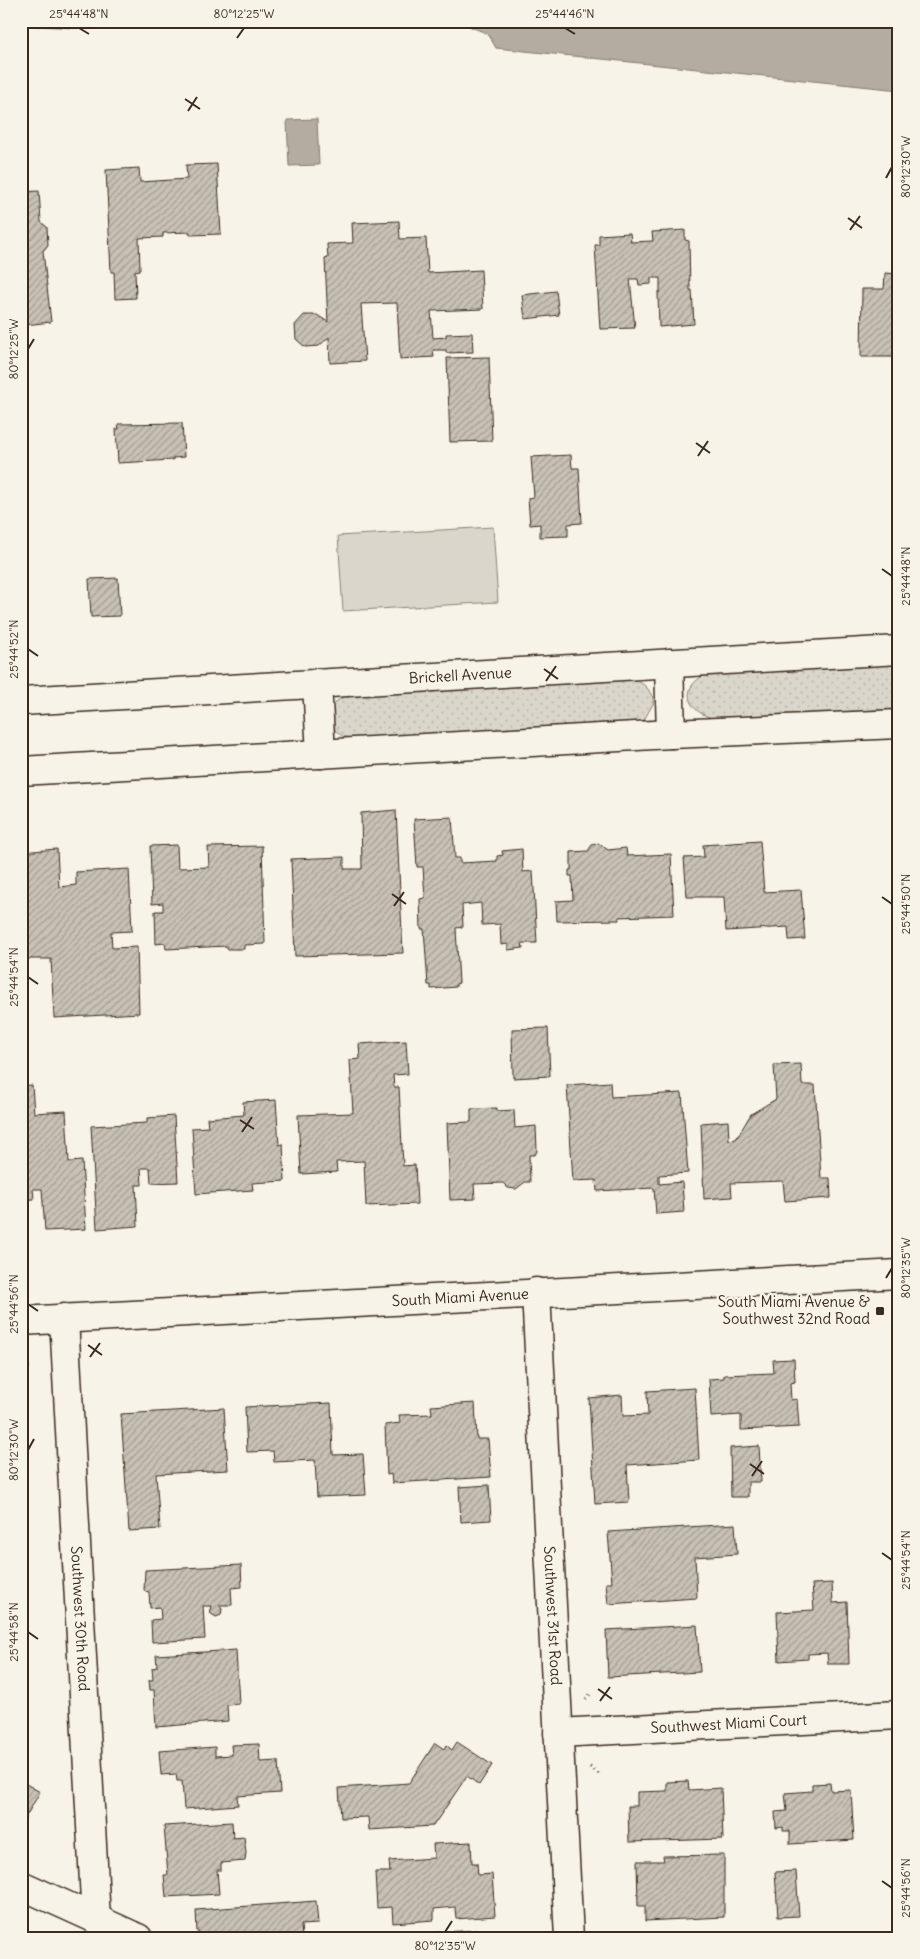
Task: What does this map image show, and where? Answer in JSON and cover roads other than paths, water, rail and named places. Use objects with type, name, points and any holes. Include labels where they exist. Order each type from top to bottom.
[{"type":"street","name":"Brickell Avenue","points":[[21,701],[899,650]]},
{"type":"street","points":[[669,663],[671,734]]},
{"type":"street","points":[[316,683],[321,754]]},
{"type":"street","points":[[21,771],[671,734],[899,724]]},
{"type":"street","name":"South Miami Avenue","points":[[21,1320],[899,1274]]},
{"type":"street","name":"Southwest 31st Road","points":[[536,1292],[569,1938]]},
{"type":"street","name":"Southwest 30th Road","points":[[64,1318],[96,1920]]},
{"type":"street","name":"Southwest Miami Court","points":[[558,1733],[899,1715]]},
{"type":"street","points":[[21,1885],[138,1938]]},
{"type":"place","name":"South Miami Avenue & Southwest 32nd Road","points":[[880,1311]]}]
